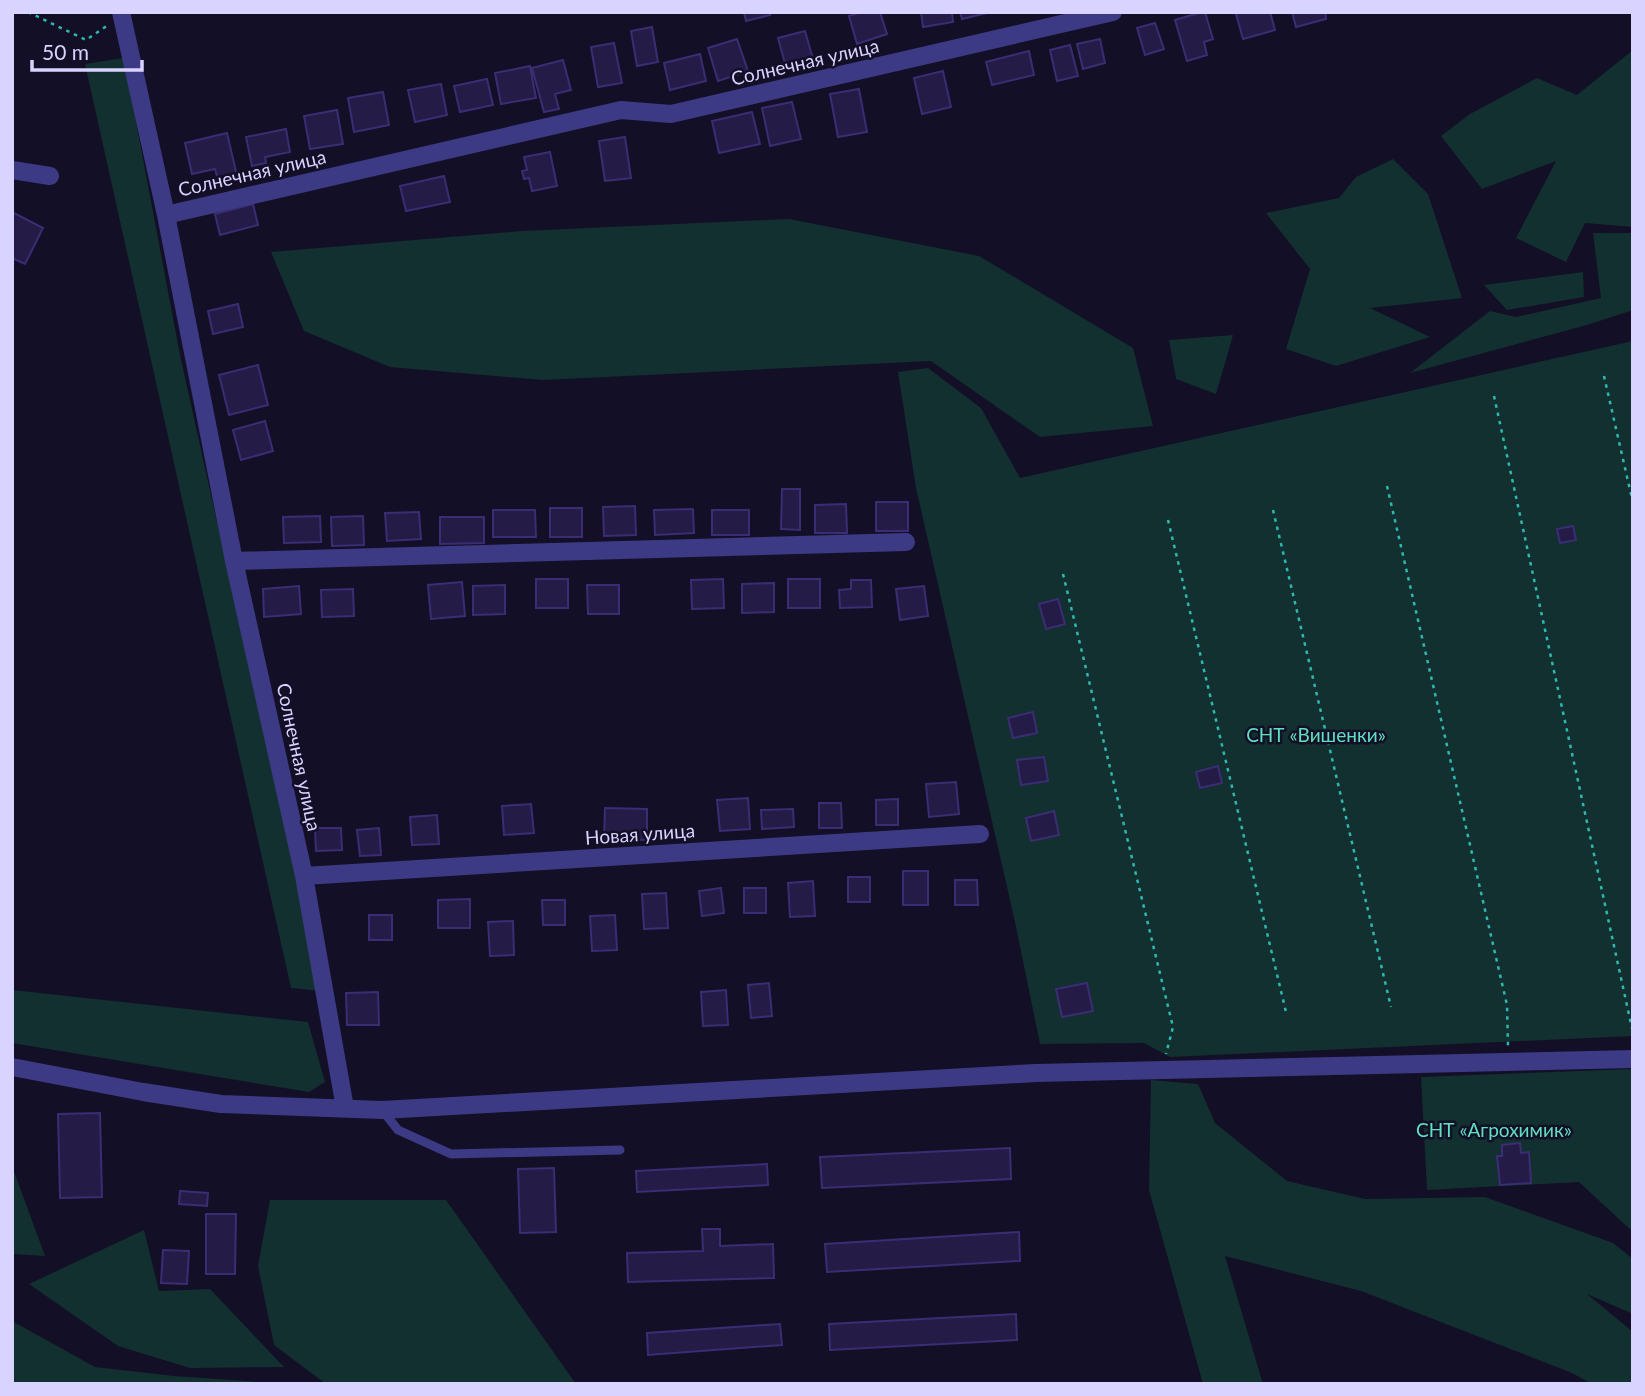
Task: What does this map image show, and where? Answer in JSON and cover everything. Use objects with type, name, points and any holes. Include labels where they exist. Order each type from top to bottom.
[{"type":"street","name":"Солнечная улица","points":[[345,1108],[304,876],[234,561],[166,215],[621,110],[671,114],[1113,12]]},
{"type":"street","points":[[121,14],[166,215]]},
{"type":"street","points":[[12,170],[50,176]]},
{"type":"street","points":[[234,561],[906,542]]},
{"type":"street","name":"Новая улица","points":[[304,876],[980,834]]},
{"type":"street","points":[[12,1067],[143,1093],[221,1104],[382,1110],[1023,1074],[1633,1059]]},
{"type":"lane","points":[[382,1110],[398,1130],[451,1154],[620,1150]]},
{"type":"path","points":[[28,12],[86,40],[121,14]]},
{"type":"path","points":[[1604,376],[1633,503]]},
{"type":"path","points":[[1494,396],[1633,1033]]},
{"type":"path","points":[[1387,486],[1507,1005],[1508,1061]]},
{"type":"path","points":[[1273,510],[1391,1007]]},
{"type":"path","points":[[1168,520],[1286,1012]]},
{"type":"path","points":[[1063,574],[1174,1027],[1162,1070]]},
{"type":"green space","points":[[1633,50],[1633,227],[1585,223],[1566,262],[1516,238],[1556,161],[1482,189],[1441,136],[1470,114],[1537,78],[1577,95]]},
{"type":"green space","points":[[124,58],[180,355],[321,991],[291,988],[85,64]]},
{"type":"green space","points":[[1393,159],[1428,194],[1462,298],[1370,308],[1430,337],[1336,366],[1286,349],[1310,269],[1266,213],[1339,198],[1356,177]]},
{"type":"green space","points":[[789,219],[979,256],[1133,348],[1153,426],[1040,437],[931,361],[544,380],[390,367],[304,331],[271,252],[522,231]]},
{"type":"green space","points":[[1593,233],[1633,233],[1633,310],[1410,373],[1490,311],[1516,317],[1601,298]]},
{"type":"green space","points":[[1583,272],[1584,297],[1507,310],[1484,285]]},
{"type":"green space","points":[[1233,335],[1216,394],[1176,379],[1169,340]]},
{"type":"green space","name":"СНТ «Вишенки»","points":[[1633,341],[1633,1036],[1170,1057],[1144,1043],[1040,1044],[1015,922],[916,488],[898,372],[928,368],[981,408],[1020,478]]},
{"type":"green space","points":[[12,990],[308,1022],[325,1082],[309,1092],[12,1043]]},
{"type":"green space","name":"СНТ «Агрохимик»","points":[[1633,1069],[1633,1232],[1579,1182],[1427,1190],[1421,1077]]},
{"type":"green space","points":[[1151,1080],[1198,1084],[1215,1123],[1287,1181],[1365,1199],[1485,1197],[1613,1243],[1633,1259],[1633,1314],[1587,1294],[1633,1332],[1633,1384],[1592,1384],[1572,1373],[1361,1291],[1225,1256],[1263,1384],[1203,1384],[1149,1190]]},
{"type":"green space","points":[[12,1166],[45,1256],[12,1254]]},
{"type":"green space","points":[[270,1200],[446,1200],[576,1384],[326,1384],[274,1345],[258,1266]]},
{"type":"green space","points":[[144,1230],[159,1291],[210,1289],[284,1367],[190,1368],[118,1346],[29,1284]]},
{"type":"green space","points":[[12,1321],[95,1367],[286,1384],[12,1384]]},
{"type":"building","points":[[744,12],[770,12],[770,15],[746,21]]},
{"type":"building","points":[[861,12],[880,12],[887,34],[857,44],[849,16]]},
{"type":"building","points":[[921,12],[952,12],[953,22],[923,27]]},
{"type":"building","points":[[960,12],[991,12],[962,19]]},
{"type":"building","points":[[1205,12],[1213,39],[1204,42],[1207,55],[1187,61],[1175,20]]},
{"type":"building","points":[[1270,12],[1275,30],[1243,39],[1236,14]]},
{"type":"building","points":[[1292,12],[1325,12],[1326,19],[1296,27]]},
{"type":"building","points":[[1155,23],[1164,49],[1145,55],[1137,28]]},
{"type":"building","points":[[652,27],[658,62],[637,66],[631,31]]},
{"type":"building","points":[[805,31],[813,59],[786,67],[778,38]]},
{"type":"building","points":[[737,39],[748,71],[718,81],[708,48]]},
{"type":"building","points":[[1100,39],[1105,63],[1083,69],[1077,44]]},
{"type":"building","points":[[614,43],[622,83],[598,87],[591,47]]},
{"type":"building","points":[[1070,45],[1078,76],[1057,81],[1050,50]]},
{"type":"building","points":[[1029,51],[1034,75],[992,85],[986,62]]},
{"type":"building","points":[[700,54],[706,81],[670,90],[664,63]]},
{"type":"building","points":[[563,60],[571,90],[555,94],[559,109],[544,112],[532,68]]},
{"type":"building","points":[[530,66],[536,98],[501,104],[495,73]]},
{"type":"building","points":[[943,71],[951,107],[922,114],[914,78]]},
{"type":"building","points":[[487,79],[493,105],[460,112],[454,86]]},
{"type":"building","points":[[441,84],[447,115],[415,122],[408,90]]},
{"type":"building","points":[[859,89],[867,132],[838,137],[830,94]]},
{"type":"building","points":[[383,92],[389,125],[354,132],[348,98]]},
{"type":"building","points":[[792,102],[801,139],[770,146],[762,108]]},
{"type":"building","points":[[337,110],[343,144],[310,149],[304,116]]},
{"type":"building","points":[[752,112],[760,144],[719,153],[712,121]]},
{"type":"building","points":[[286,129],[290,152],[265,157],[266,163],[252,166],[246,137]]},
{"type":"building","points":[[227,133],[237,176],[218,180],[215,169],[192,174],[185,143]]},
{"type":"building","points":[[625,137],[631,178],[605,181],[599,141]]},
{"type":"building","points":[[550,152],[557,186],[532,191],[529,178],[524,179],[522,171],[527,170],[524,157]]},
{"type":"building","points":[[444,176],[450,202],[406,211],[400,186]]},
{"type":"building","points":[[253,204],[258,225],[220,235],[215,214]]},
{"type":"building","points":[[12,212],[43,228],[25,264],[12,258]]},
{"type":"building","points":[[238,304],[243,327],[213,334],[208,311]]},
{"type":"building","points":[[258,365],[268,405],[229,415],[219,375]]},
{"type":"building","points":[[265,421],[273,451],[241,460],[233,430]]},
{"type":"building","points":[[782,489],[800,489],[800,530],[781,529]]},
{"type":"building","points":[[876,502],[908,502],[908,531],[876,531]]},
{"type":"building","points":[[846,504],[847,533],[815,533],[815,505]]},
{"type":"building","points":[[635,506],[636,535],[604,536],[603,507]]},
{"type":"building","points":[[550,508],[582,508],[582,537],[550,537]]},
{"type":"building","points":[[693,509],[694,533],[655,535],[654,510]]},
{"type":"building","points":[[493,510],[535,510],[536,537],[493,537]]},
{"type":"building","points":[[712,510],[749,510],[749,535],[712,535]]},
{"type":"building","points":[[419,512],[421,539],[387,541],[385,513]]},
{"type":"building","points":[[320,516],[321,542],[284,543],[283,517]]},
{"type":"building","points":[[363,516],[364,545],[332,546],[331,517]]},
{"type":"building","points":[[440,517],[484,517],[484,543],[440,544]]},
{"type":"building","points":[[1573,526],[1576,540],[1560,543],[1557,529]]},
{"type":"building","points":[[536,579],[568,579],[568,608],[536,608]]},
{"type":"building","points":[[723,579],[724,608],[692,609],[691,580]]},
{"type":"building","points":[[788,579],[820,579],[820,608],[788,608]]},
{"type":"building","points":[[851,580],[871,580],[872,607],[840,608],[839,590],[851,589]]},
{"type":"building","points":[[462,582],[465,616],[431,619],[428,585]]},
{"type":"building","points":[[774,583],[774,612],[742,613],[742,584]]},
{"type":"building","points":[[505,585],[505,614],[473,615],[473,586]]},
{"type":"building","points":[[587,585],[619,585],[619,614],[588,614]]},
{"type":"building","points":[[299,586],[301,614],[264,617],[263,589]]},
{"type":"building","points":[[924,586],[928,616],[900,620],[896,589]]},
{"type":"building","points":[[353,589],[354,616],[322,617],[321,590]]},
{"type":"building","points":[[1058,599],[1065,624],[1046,629],[1039,604]]},
{"type":"building","points":[[1033,712],[1037,733],[1013,738],[1008,718]]},
{"type":"building","points":[[1044,757],[1048,781],[1021,785],[1017,760]]},
{"type":"building","points":[[1218,766],[1222,783],[1200,788],[1196,772]]},
{"type":"building","points":[[956,782],[959,814],[929,817],[926,784]]},
{"type":"building","points":[[748,798],[750,829],[720,831],[717,800]]},
{"type":"building","points":[[898,799],[898,825],[876,825],[876,800]]},
{"type":"building","points":[[819,803],[841,803],[842,828],[819,828]]},
{"type":"building","points":[[531,804],[534,833],[504,835],[502,806]]},
{"type":"building","points":[[605,808],[647,809],[647,840],[604,839]]},
{"type":"building","points":[[793,809],[794,827],[762,829],[761,810]]},
{"type":"building","points":[[1054,811],[1059,835],[1031,841],[1026,818]]},
{"type":"building","points":[[437,815],[439,844],[412,845],[410,817]]},
{"type":"building","points":[[315,828],[341,828],[342,850],[316,851]]},
{"type":"building","points":[[379,828],[381,855],[360,856],[357,830]]},
{"type":"building","points":[[903,871],[928,871],[928,905],[903,905]]},
{"type":"building","points":[[848,877],[870,877],[870,902],[848,902]]},
{"type":"building","points":[[955,880],[977,880],[978,905],[955,905]]},
{"type":"building","points":[[813,881],[815,916],[790,917],[788,883]]},
{"type":"building","points":[[721,888],[724,913],[702,916],[699,891]]},
{"type":"building","points":[[744,888],[766,888],[766,913],[744,913]]},
{"type":"building","points":[[666,893],[668,928],[644,929],[642,894]]},
{"type":"building","points":[[470,899],[470,928],[438,928],[438,900]]},
{"type":"building","points":[[542,900],[565,900],[565,925],[543,925]]},
{"type":"building","points":[[369,915],[392,915],[392,940],[369,940]]},
{"type":"building","points":[[615,915],[617,950],[592,951],[590,916]]},
{"type":"building","points":[[513,921],[514,955],[490,956],[488,922]]},
{"type":"building","points":[[769,983],[772,1016],[751,1018],[748,985]]},
{"type":"building","points":[[1087,983],[1093,1011],[1062,1017],[1056,989]]},
{"type":"building","points":[[726,990],[728,1025],[703,1026],[701,992]]},
{"type":"building","points":[[378,992],[379,1025],[347,1025],[346,993]]},
{"type":"building","points":[[100,1113],[102,1197],[60,1198],[58,1114]]},
{"type":"building","points":[[1520,1143],[1521,1153],[1529,1152],[1531,1183],[1500,1185],[1497,1156],[1502,1156],[1502,1145]]},
{"type":"building","points":[[1010,1148],[1011,1179],[822,1188],[820,1157]]},
{"type":"building","points":[[767,1164],[768,1185],[637,1192],[636,1171]]},
{"type":"building","points":[[554,1168],[556,1232],[520,1233],[518,1169]]},
{"type":"building","points":[[180,1191],[208,1193],[207,1206],[179,1204]]},
{"type":"building","points":[[206,1214],[236,1214],[235,1274],[206,1274]]},
{"type":"building","points":[[702,1229],[720,1229],[720,1246],[773,1244],[774,1278],[628,1282],[627,1253],[703,1251]]},
{"type":"building","points":[[1019,1232],[1020,1261],[827,1272],[825,1244]]},
{"type":"building","points":[[163,1250],[189,1251],[187,1284],[161,1283]]},
{"type":"building","points":[[1016,1314],[1017,1340],[830,1350],[829,1324]]},
{"type":"building","points":[[780,1324],[782,1345],[648,1355],[647,1333]]}]
